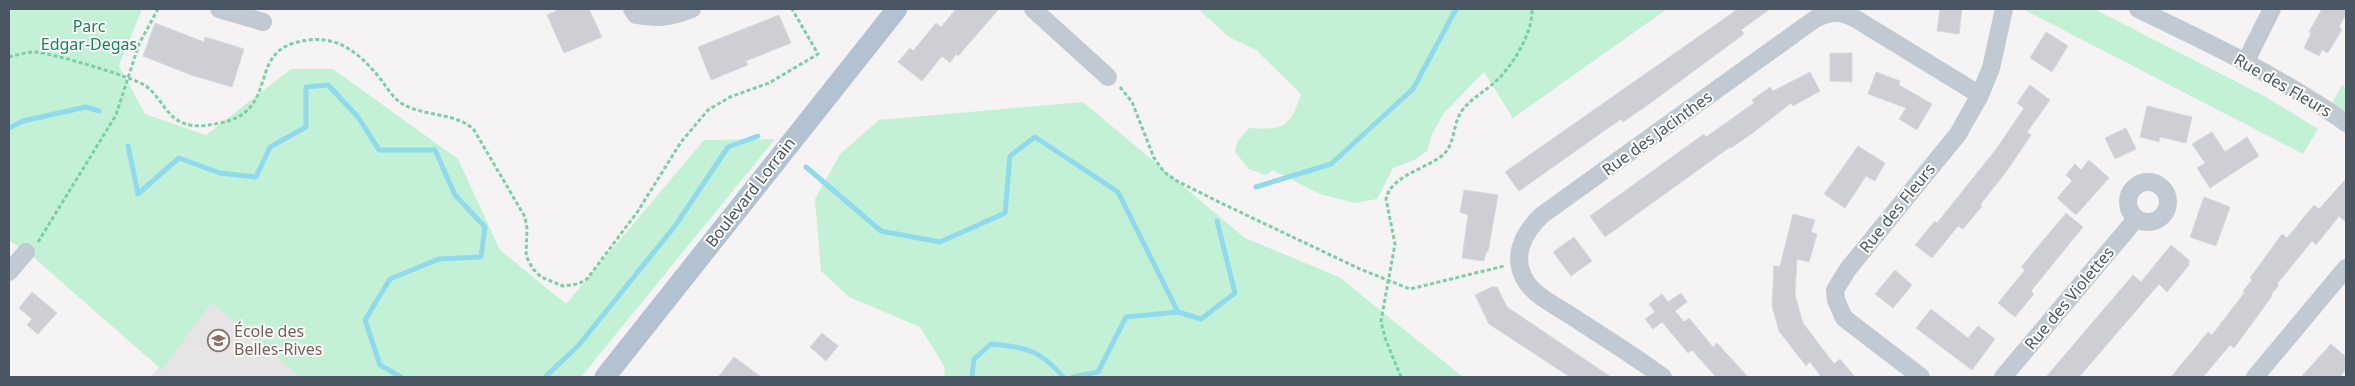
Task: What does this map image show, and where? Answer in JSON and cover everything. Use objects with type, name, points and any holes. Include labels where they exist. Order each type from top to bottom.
[{"type":"main road","name":"Boulevard Lorrain","points":[[605,377],[897,9]]},
{"type":"street","points":[[219,9],[263,22]]},
{"type":"street","points":[[632,9],[636,15],[655,19],[672,17],[692,9]]},
{"type":"street","points":[[1033,9],[1108,77]]},
{"type":"street","name":"Rue des Fleurs","points":[[1921,377],[1844,318],[1836,300],[1835,290],[1848,269],[1958,134],[1980,94],[1996,49],[2004,9]]},
{"type":"street","name":"Rue des Fleurs","points":[[2138,9],[2245,63],[2296,91],[2346,123]]},
{"type":"street","points":[[2245,63],[2272,9]]},
{"type":"street","name":"Rue des Jacinthes","points":[[1520,262],[1521,242],[1542,215],[1824,15],[1833,12],[1845,13],[1980,94]]},
{"type":"street","name":"Rue des Violettes","points":[[2003,377],[2136,218]]},
{"type":"street","points":[[9,272],[26,252]]},
{"type":"street","points":[[1520,262],[1527,282],[1538,294],[1663,377]]},
{"type":"street","points":[[2256,377],[2343,281]]},
{"type":"path","points":[[26,252],[43,233],[116,115],[139,44],[158,9]]},
{"type":"path","points":[[9,57],[33,52],[50,54],[144,84],[153,92],[173,118],[190,125],[203,126],[234,120],[252,108],[271,62],[283,48],[317,39],[337,42],[364,61],[402,104],[466,123],[474,130],[525,217],[527,229],[526,256],[528,262],[541,277],[551,283],[568,287],[587,279],[638,211],[681,142],[708,110],[730,98],[769,83],[818,54],[792,9]]},
{"type":"path","points":[[1401,377],[1381,325],[1394,244],[1386,199],[1387,192],[1399,181],[1441,156],[1447,150],[1457,120],[1464,108],[1498,80],[1519,50],[1532,25],[1532,9]]},
{"type":"path","points":[[1108,77],[1126,92],[1132,102],[1154,158],[1164,172],[1177,182],[1388,281],[1410,289],[1417,288],[1520,262]]},
{"type":"shaded area","name":"École des Belles-Rives","points":[[211,303],[300,377],[151,377]]},
{"type":"green space","name":"Parc Edgar-Degas","points":[[9,9],[142,9],[119,66],[145,114],[206,135],[291,69],[333,69],[458,159],[500,250],[566,304],[704,140],[775,139],[581,377],[300,377],[211,303],[162,370],[33,257],[9,240]]},
{"type":"green space","points":[[1198,9],[1667,9],[1513,118],[1484,72],[1444,113],[1432,134],[1427,151],[1416,159],[1393,168],[1377,199],[1354,203],[1320,194],[1273,170],[1266,175],[1249,169],[1235,152],[1237,142],[1249,128],[1271,128],[1284,125],[1293,114],[1301,94],[1256,50],[1229,37]]},
{"type":"green space","points":[[2023,9],[2094,9],[2266,97],[2318,129],[2303,154]]},
{"type":"green space","points":[[2342,85],[2346,88],[2346,123],[2328,110]]},
{"type":"green space","points":[[1083,102],[1245,238],[1339,277],[1463,377],[945,377],[944,366],[920,327],[849,297],[821,271],[815,199],[840,154],[879,120]]},
{"type":"building","points":[[560,9],[589,9],[602,37],[564,53],[547,15]]},
{"type":"building","points":[[956,9],[999,9],[958,56],[956,54],[950,63],[942,56],[922,81],[898,62],[910,48],[913,51],[936,23],[941,27]]},
{"type":"building","points":[[1738,9],[1770,9],[1741,30],[1744,34],[1649,104],[1623,122],[1621,119],[1519,191],[1505,172]]},
{"type":"building","points":[[1940,9],[1962,9],[1959,34],[1937,31]]},
{"type":"building","points":[[2322,9],[2346,9],[2346,14],[2339,27],[2342,29],[2328,53],[2322,50],[2319,56],[2304,48],[2311,33],[2309,32]]},
{"type":"building","points":[[779,15],[791,43],[746,61],[748,65],[711,80],[698,47]]},
{"type":"building","points":[[155,23],[204,42],[205,37],[244,49],[232,87],[191,75],[143,56]]},
{"type":"building","points":[[2046,32],[2068,46],[2052,72],[2030,58]]},
{"type":"building","points":[[1830,53],[1852,53],[1852,82],[1830,81]]},
{"type":"building","points":[[1810,72],[1820,91],[1793,106],[1791,103],[1754,132],[1730,147],[1605,237],[1590,216],[1704,134],[1706,137],[1754,103],[1752,100],[1770,87],[1773,91]]},
{"type":"building","points":[[1876,72],[1900,81],[1899,85],[1932,104],[1917,130],[1899,119],[1906,108],[1868,94]]},
{"type":"building","points":[[2030,85],[2050,100],[2027,132],[2031,135],[2006,172],[1980,205],[1982,206],[1963,229],[1958,226],[1932,258],[1915,245],[1935,221],[1937,223],[1997,148],[2024,108],[2017,103]]},
{"type":"building","points":[[2147,106],[2192,117],[2186,143],[2160,137],[2159,142],[2140,137]]},
{"type":"building","points":[[2126,128],[2136,149],[2115,159],[2105,138]]},
{"type":"building","points":[[2212,132],[2225,152],[2247,137],[2259,156],[2210,188],[2197,168],[2205,163],[2192,144]]},
{"type":"building","points":[[1858,146],[1885,163],[1875,181],[1866,176],[1845,208],[1824,194]]},
{"type":"building","points":[[2089,160],[2109,178],[2076,215],[2057,198],[2072,181],[2066,175],[2075,164],[2081,170]]},
{"type":"building","points":[[2346,179],[2346,222],[2339,216],[2316,245],[2312,241],[2277,284],[2279,285],[2272,296],[2234,348],[2230,345],[2203,377],[2171,377],[2208,332],[2212,335],[2245,292],[2243,291],[2252,280],[2250,278],[2282,234],[2287,238],[2314,205],[2319,209]]},
{"type":"building","points":[[1464,190],[1498,195],[1488,252],[1486,252],[1484,261],[1462,258],[1468,215],[1460,212]]},
{"type":"building","points":[[2204,197],[2230,207],[2216,246],[2190,237]]},
{"type":"building","points":[[2066,213],[2083,227],[2031,291],[2034,294],[2015,317],[1998,303],[2025,270],[2021,267]]},
{"type":"building","points":[[1793,214],[1815,220],[1811,232],[1817,234],[1809,262],[1797,259],[1795,295],[1803,323],[1834,364],[1840,359],[1855,377],[1818,377],[1820,375],[1810,362],[1806,366],[1779,331],[1772,306],[1774,266],[1780,266]]},
{"type":"building","points":[[1574,237],[1592,261],[1571,276],[1553,252]]},
{"type":"building","points":[[2171,245],[2189,260],[2189,265],[2167,292],[2159,284],[2079,377],[2046,377],[2133,275],[2141,282]]},
{"type":"building","points":[[1895,270],[1912,285],[1893,308],[1875,294]]},
{"type":"building","points":[[1492,287],[1497,287],[1507,307],[1611,377],[1570,377],[1489,324],[1475,295]]},
{"type":"building","points":[[32,292],[57,313],[38,334],[27,325],[32,319],[19,308]]},
{"type":"building","points":[[1681,293],[1687,302],[1675,311],[1684,322],[1689,318],[1713,347],[1717,343],[1748,377],[1716,377],[1692,350],[1688,353],[1662,322],[1653,329],[1645,319],[1655,312],[1649,304],[1662,294],[1668,302]]},
{"type":"building","points":[[1931,309],[1968,338],[1978,326],[1995,339],[1972,370],[1916,328]]},
{"type":"building","points":[[822,333],[838,346],[826,361],[810,347]]},
{"type":"building","points":[[2331,344],[2346,357],[2346,369],[2340,377],[2301,377]]},
{"type":"building","points":[[734,357],[761,377],[718,377]]},
{"type":"waterway","points":[[1256,187],[1331,164],[1413,89],[1456,9]]},
{"type":"waterway","points":[[128,146],[138,194],[179,158],[220,173],[256,177],[270,147],[306,127],[306,87],[328,85],[358,117],[379,150],[435,150],[455,195],[485,227],[481,257],[439,259],[390,279],[365,320],[380,365],[401,377]]},
{"type":"waterway","points":[[9,128],[23,121],[86,107],[99,111]]},
{"type":"waterway","points":[[545,377],[578,346],[675,226],[728,147],[758,136]]},
{"type":"waterway","points":[[806,167],[881,231],[940,242],[1005,213],[1010,156],[1035,137],[1118,192],[1178,312]]},
{"type":"waterway","points":[[1073,377],[1098,372],[1126,317],[1178,312],[1201,319],[1235,293],[1217,221]]},
{"type":"waterway","points":[[972,377],[974,359],[991,344],[1023,349],[1040,355],[1063,377]]},
{"type":"place","name":"École des Belles-Rives","points":[[218,340]]}]
